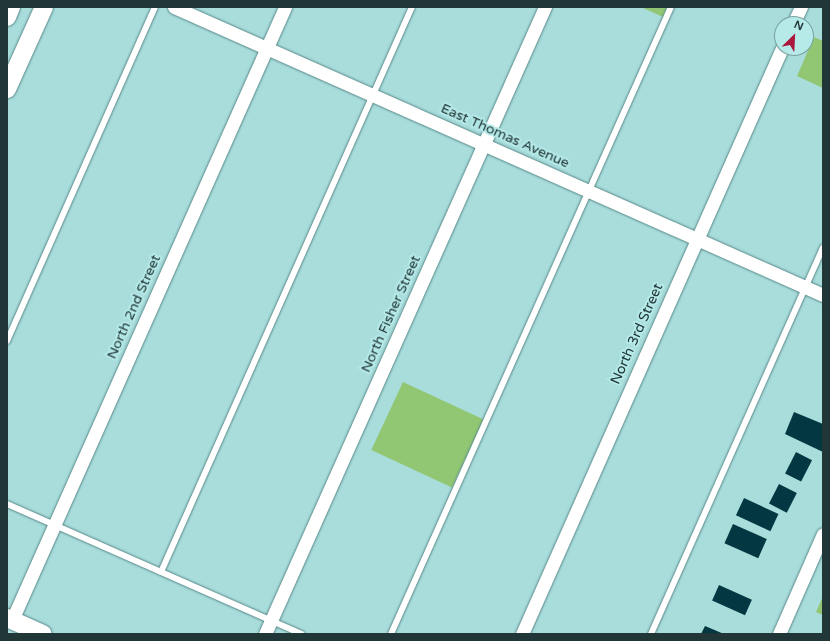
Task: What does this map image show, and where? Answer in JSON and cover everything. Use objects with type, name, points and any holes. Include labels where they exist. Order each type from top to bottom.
[{"type":"main road","points":[[7,17],[11,7]]},
{"type":"main road","points":[[7,89],[44,7]]},
{"type":"main road","points":[[10,619],[43,634]]},
{"type":"street","name":"East Thomas Avenue","points":[[174,7],[823,295]]},
{"type":"street","name":"North 2nd Street","points":[[10,619],[54,525],[285,7]]},
{"type":"street","name":"North Fisher Street","points":[[265,634],[485,145],[545,7]]},
{"type":"street","name":"North 3rd Street","points":[[522,634],[778,56]]},
{"type":"street","points":[[779,634],[823,534]]},
{"type":"lane","points":[[7,341],[156,7]]},
{"type":"lane","points":[[161,572],[412,7]]},
{"type":"lane","points":[[391,634],[671,7]]},
{"type":"lane","points":[[651,634],[823,248]]},
{"type":"lane","points":[[7,504],[302,634]]},
{"type":"green space","points":[[641,7],[667,7],[663,17]]},
{"type":"green space","points":[[814,37],[823,41],[823,88],[797,76],[806,56],[814,56]]},
{"type":"green space","points":[[403,382],[484,420],[452,488],[371,450]]},
{"type":"green space","points":[[823,596],[823,615],[816,612]]},
{"type":"building","points":[[794,412],[823,424],[823,452],[785,434]]},
{"type":"building","points":[[796,452],[812,460],[801,482],[785,473]]},
{"type":"building","points":[[779,484],[797,493],[787,513],[769,504]]},
{"type":"building","points":[[744,498],[778,514],[770,531],[736,515]]},
{"type":"building","points":[[733,524],[767,539],[758,558],[724,543]]},
{"type":"building","points":[[719,585],[752,600],[745,615],[712,601]]},
{"type":"building","points":[[705,626],[724,634],[701,634]]}]
